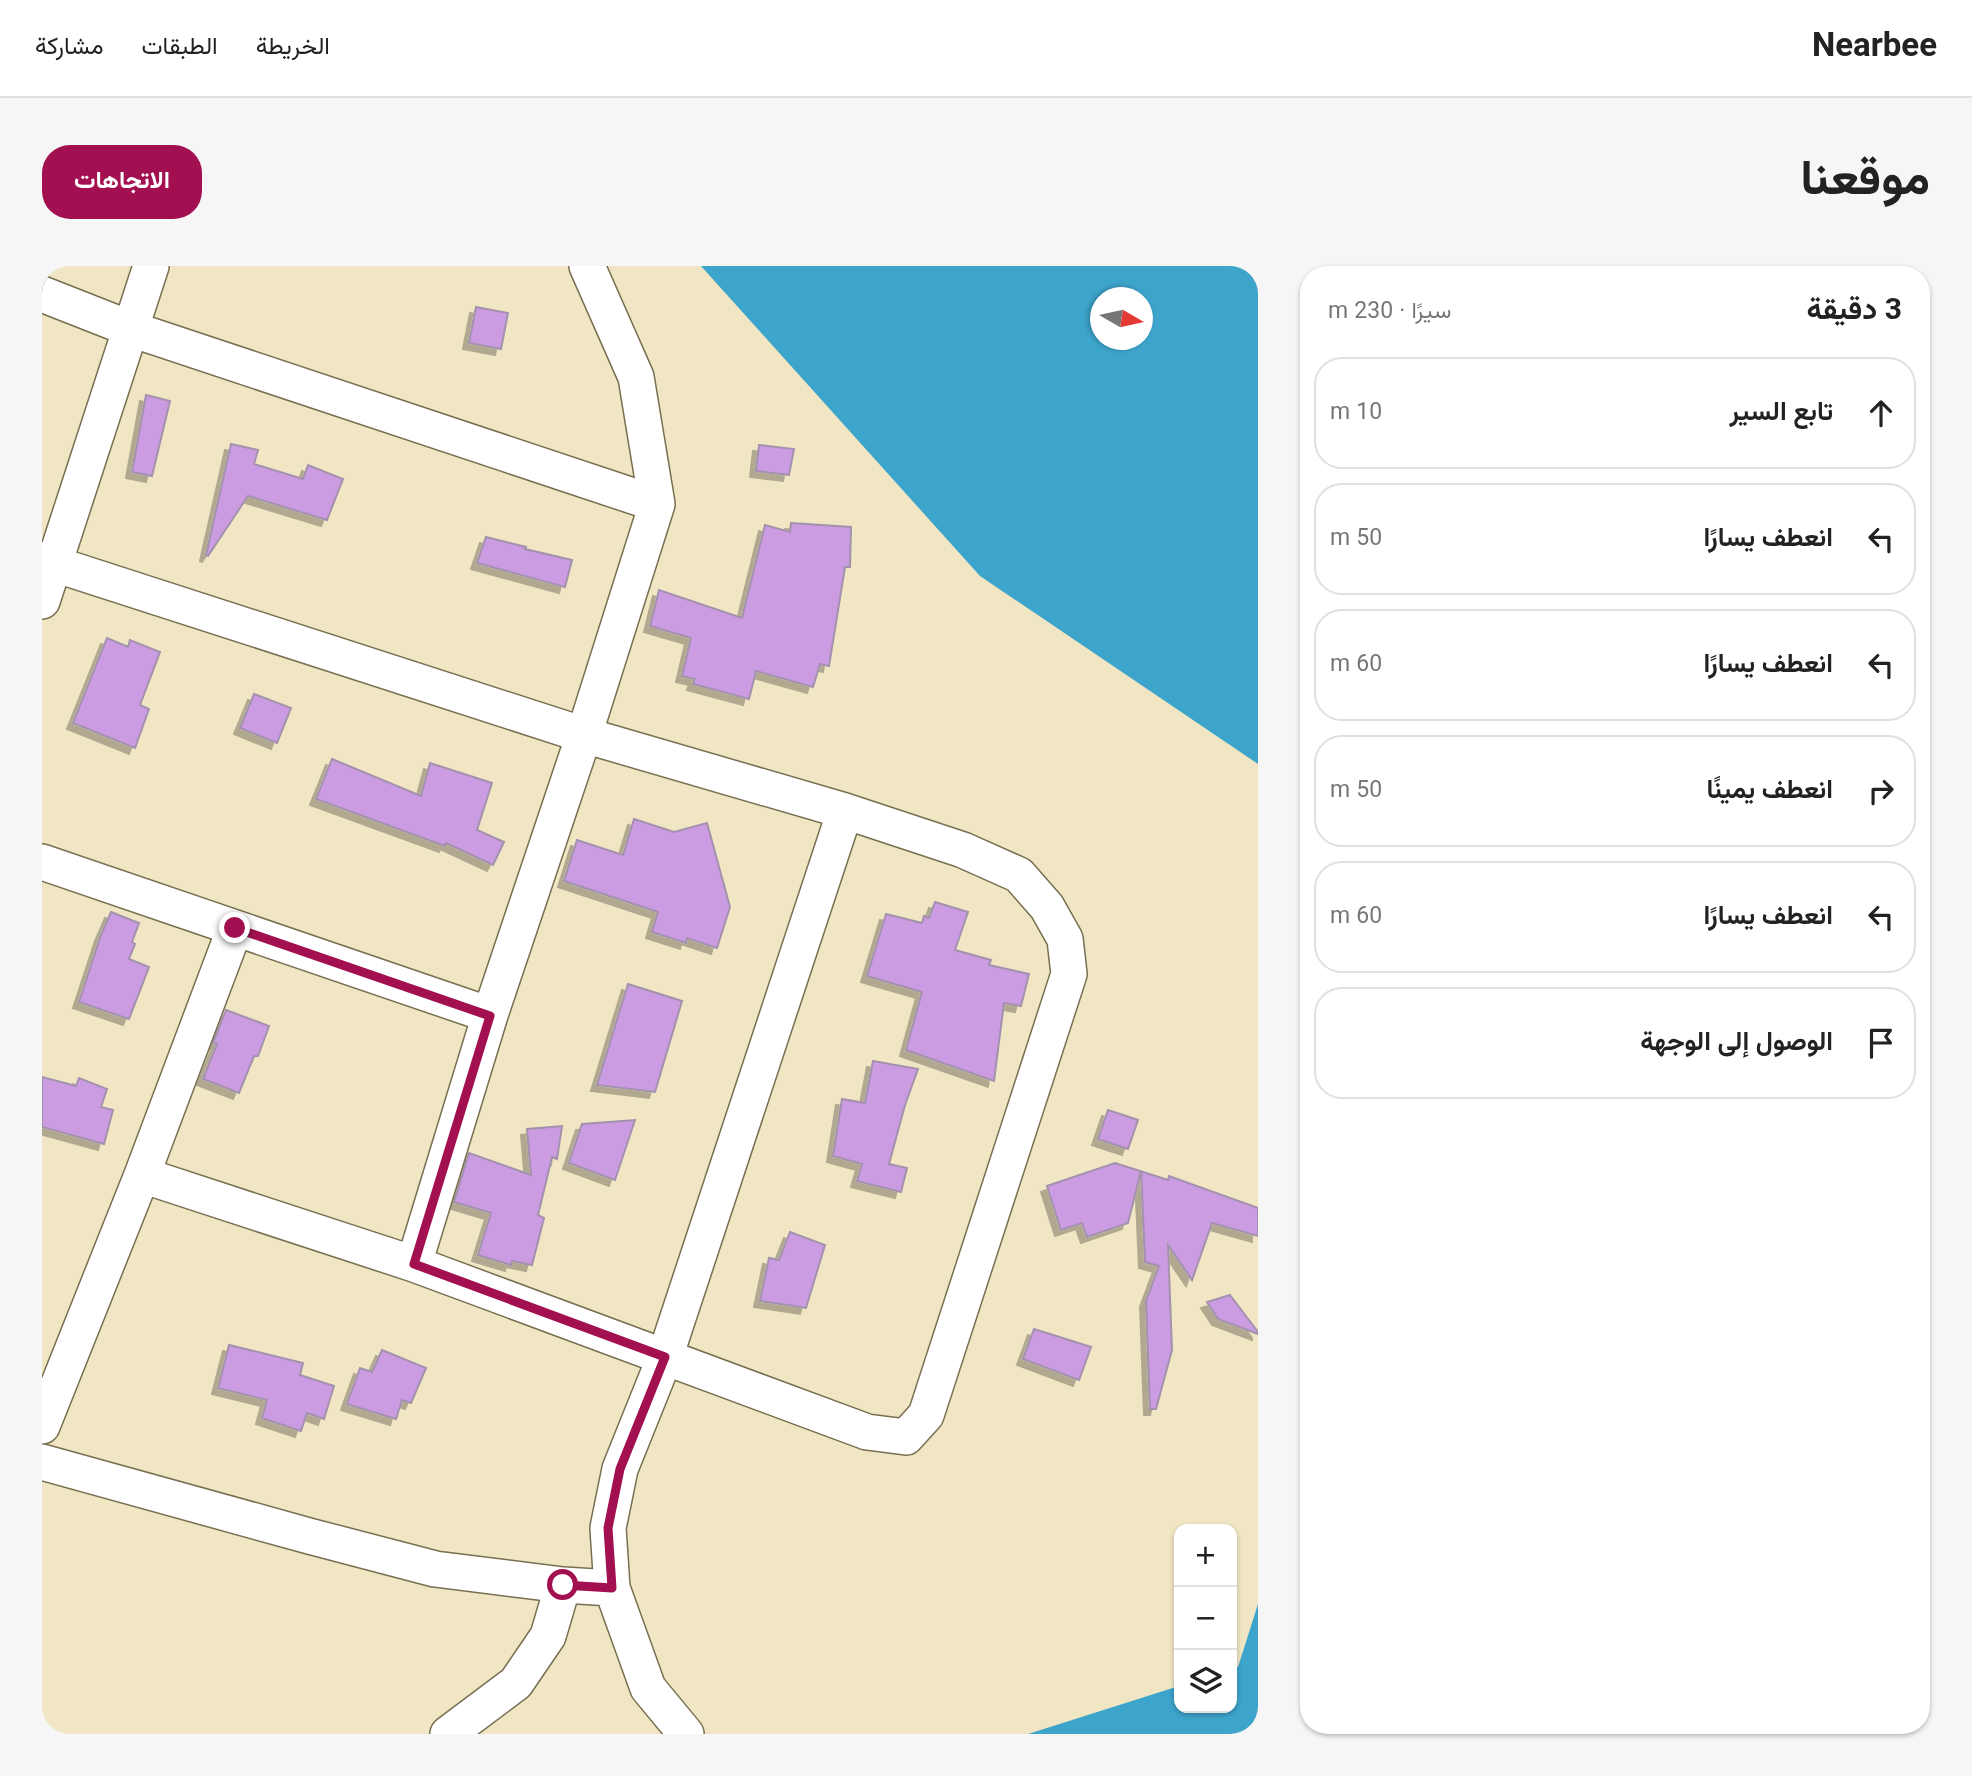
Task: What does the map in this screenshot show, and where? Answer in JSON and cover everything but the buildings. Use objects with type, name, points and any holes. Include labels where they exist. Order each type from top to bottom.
[{"type":"street","points":[[42,601],[48,562],[131,329],[150,266]]},
{"type":"street","points":[[414,1264],[490,1016],[584,735],[657,504],[636,377],[587,266]]},
{"type":"street","points":[[42,294],[131,329],[657,504]]},
{"type":"street","points":[[48,562],[584,735],[845,811],[962,850],[1019,875],[1047,907],[1065,939],[1069,974],[926,1415],[906,1437],[867,1432],[414,1264],[142,1175]]},
{"type":"street","points":[[686,1734],[648,1688],[612,1588],[608,1528],[620,1469],[665,1357],[845,811]]},
{"type":"street","points":[[42,862],[490,1016]]},
{"type":"street","points":[[42,1426],[142,1175],[235,928]]},
{"type":"street","points":[[42,1462],[435,1569],[563,1585],[612,1588]]},
{"type":"street","points":[[448,1734],[516,1683],[548,1636],[563,1585]]},
{"type":"water","points":[[701,266],[1258,266],[1258,764],[980,576]]},
{"type":"water","points":[[1258,1604],[1258,1734],[1028,1734],[1174,1688],[1174,1713],[1237,1713],[1238,1667]]},
{"type":"route","points":[[235,928],[490,1016],[414,1264],[665,1357],[620,1469],[608,1528],[612,1588],[563,1585]]}]
